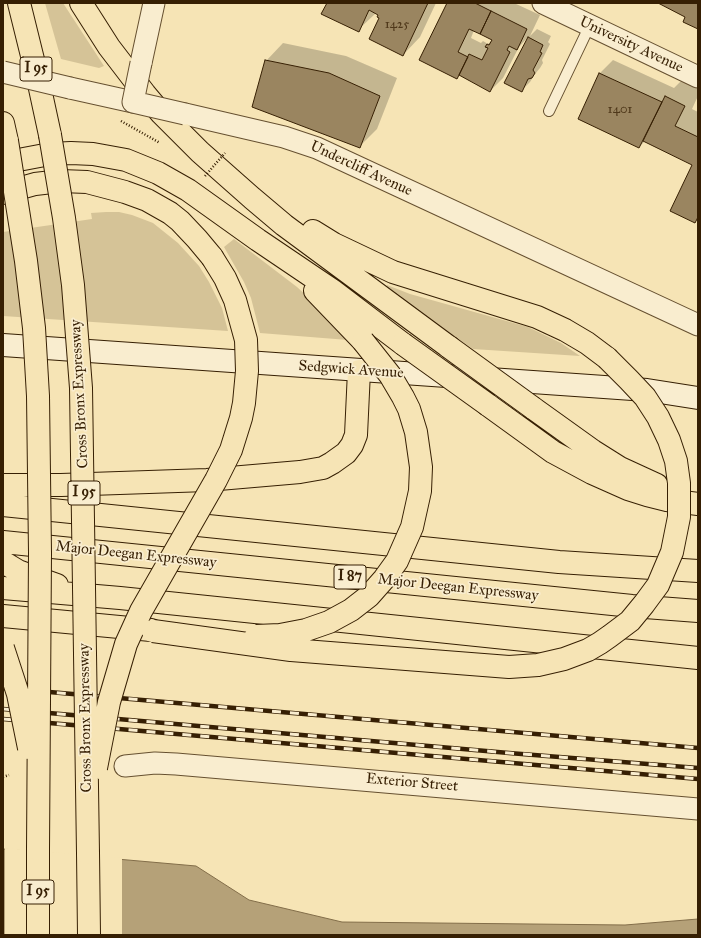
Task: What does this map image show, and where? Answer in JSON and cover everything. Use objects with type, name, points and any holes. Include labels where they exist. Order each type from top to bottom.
[{"type":"highway","name":"Cross Bronx Expressway","points":[[19,3],[50,135],[64,218],[73,285],[81,388],[89,935]]},
{"type":"highway","points":[[81,3],[109,48],[145,94],[179,131],[217,167],[284,225],[593,451],[620,468],[644,480],[698,499]]},
{"type":"highway","name":"I 95","points":[[5,132],[22,226],[29,281],[34,328],[38,396],[40,545],[38,935]]},
{"type":"highway","points":[[3,164],[50,154],[71,152],[93,154],[126,160],[142,165],[173,180],[332,290],[403,344],[553,452],[592,473],[628,489],[667,500],[698,504]]},
{"type":"highway","points":[[153,631],[291,650],[509,667],[538,665],[564,659],[588,650],[600,643],[630,620],[658,585],[672,552],[679,517],[679,483],[676,461],[669,440],[645,397],[607,358],[587,343],[565,330],[537,317],[505,306],[407,278],[376,265],[334,244],[269,206],[217,167]]},
{"type":"highway","points":[[3,193],[22,187],[61,181],[87,182],[125,192],[147,200],[170,213],[197,238],[212,257],[230,288],[236,300],[243,326],[248,356],[247,385],[244,403],[237,434],[224,465],[141,611],[126,644],[109,702],[96,763],[88,853]]},
{"type":"highway","points":[[3,616],[225,637],[266,636],[294,633],[329,622],[351,610],[373,592],[391,570],[406,543],[416,516],[420,491],[421,467],[418,444],[413,420],[404,397],[390,375],[363,341],[328,303],[258,240]]},
{"type":"highway","points":[[3,485],[61,485],[207,480],[300,472],[323,468],[346,453],[352,445],[356,435],[359,371]]},
{"type":"highway","name":"I 87","points":[[3,505],[559,562],[698,571]]},
{"type":"highway","name":"Major Deegan Expressway","points":[[3,542],[698,611]]},
{"type":"highway","points":[[3,562],[18,571],[48,582],[79,591],[120,598]]},
{"type":"highway","points":[[3,588],[120,598],[698,658]]},
{"type":"highway","points":[[3,648],[18,694],[30,750],[36,802],[38,849]]},
{"type":"main road","name":"Sedgwick Avenue","points":[[3,345],[647,390],[698,398]]},
{"type":"street","points":[[133,102],[154,3]]},
{"type":"street","name":"University Avenue","points":[[543,3],[698,77]]},
{"type":"street","name":"Undercliff Avenue","points":[[3,72],[288,138],[317,148],[698,325]]},
{"type":"street","name":"Exterior Street","points":[[125,766],[155,763],[176,764],[698,808]]},
{"type":"lane","points":[[549,111],[590,25]]},
{"type":"path","points":[[3,776],[9,775]]},
{"type":"shaded area","points":[[45,3],[63,3],[104,66],[99,68],[61,59]]},
{"type":"shaded area","points":[[119,212],[132,215],[153,223],[178,243],[199,266],[209,282],[222,308],[228,331],[3,316],[3,232],[92,219],[91,213]]},
{"type":"shaded area","points":[[234,239],[297,287],[325,313],[348,340],[260,333],[251,298],[244,282],[224,247]]},
{"type":"shaded area","points":[[387,285],[410,294],[528,327],[561,343],[580,356],[473,349],[386,289]]},
{"type":"shaded area","points":[[3,849],[196,866],[249,900],[342,922],[625,925],[698,919],[698,935],[3,935]]},
{"type":"pier","points":[[5,848],[122,858],[122,935],[5,935]]},
{"type":"building","points":[[327,3],[428,3],[403,56],[369,39],[379,18],[377,17],[378,15],[369,10],[359,32],[321,14]]},
{"type":"building","points":[[447,3],[475,3],[491,11],[480,34],[469,29],[458,52],[468,57],[457,79],[419,60]]},
{"type":"building","points":[[658,3],[698,3],[698,29],[683,22],[685,17]]},
{"type":"building","points":[[491,11],[527,29],[517,50],[509,46],[507,50],[510,52],[490,92],[459,75],[469,54],[482,60],[488,48],[485,47],[487,44],[489,45],[492,40],[480,34]]},
{"type":"building","points":[[528,37],[543,45],[540,52],[542,53],[533,70],[535,73],[532,78],[528,79],[522,92],[504,83]]},
{"type":"building","points":[[265,60],[329,73],[380,96],[360,148],[252,107]]},
{"type":"building","points":[[599,73],[662,102],[639,148],[578,119]]},
{"type":"building","points":[[665,96],[685,106],[675,126],[698,137],[698,217],[695,223],[670,211],[692,165],[643,141]]},
{"type":"railway","points":[[3,688],[698,748]]},
{"type":"railway","points":[[3,709],[698,768]]},
{"type":"railway","points":[[3,719],[698,779]]}]
